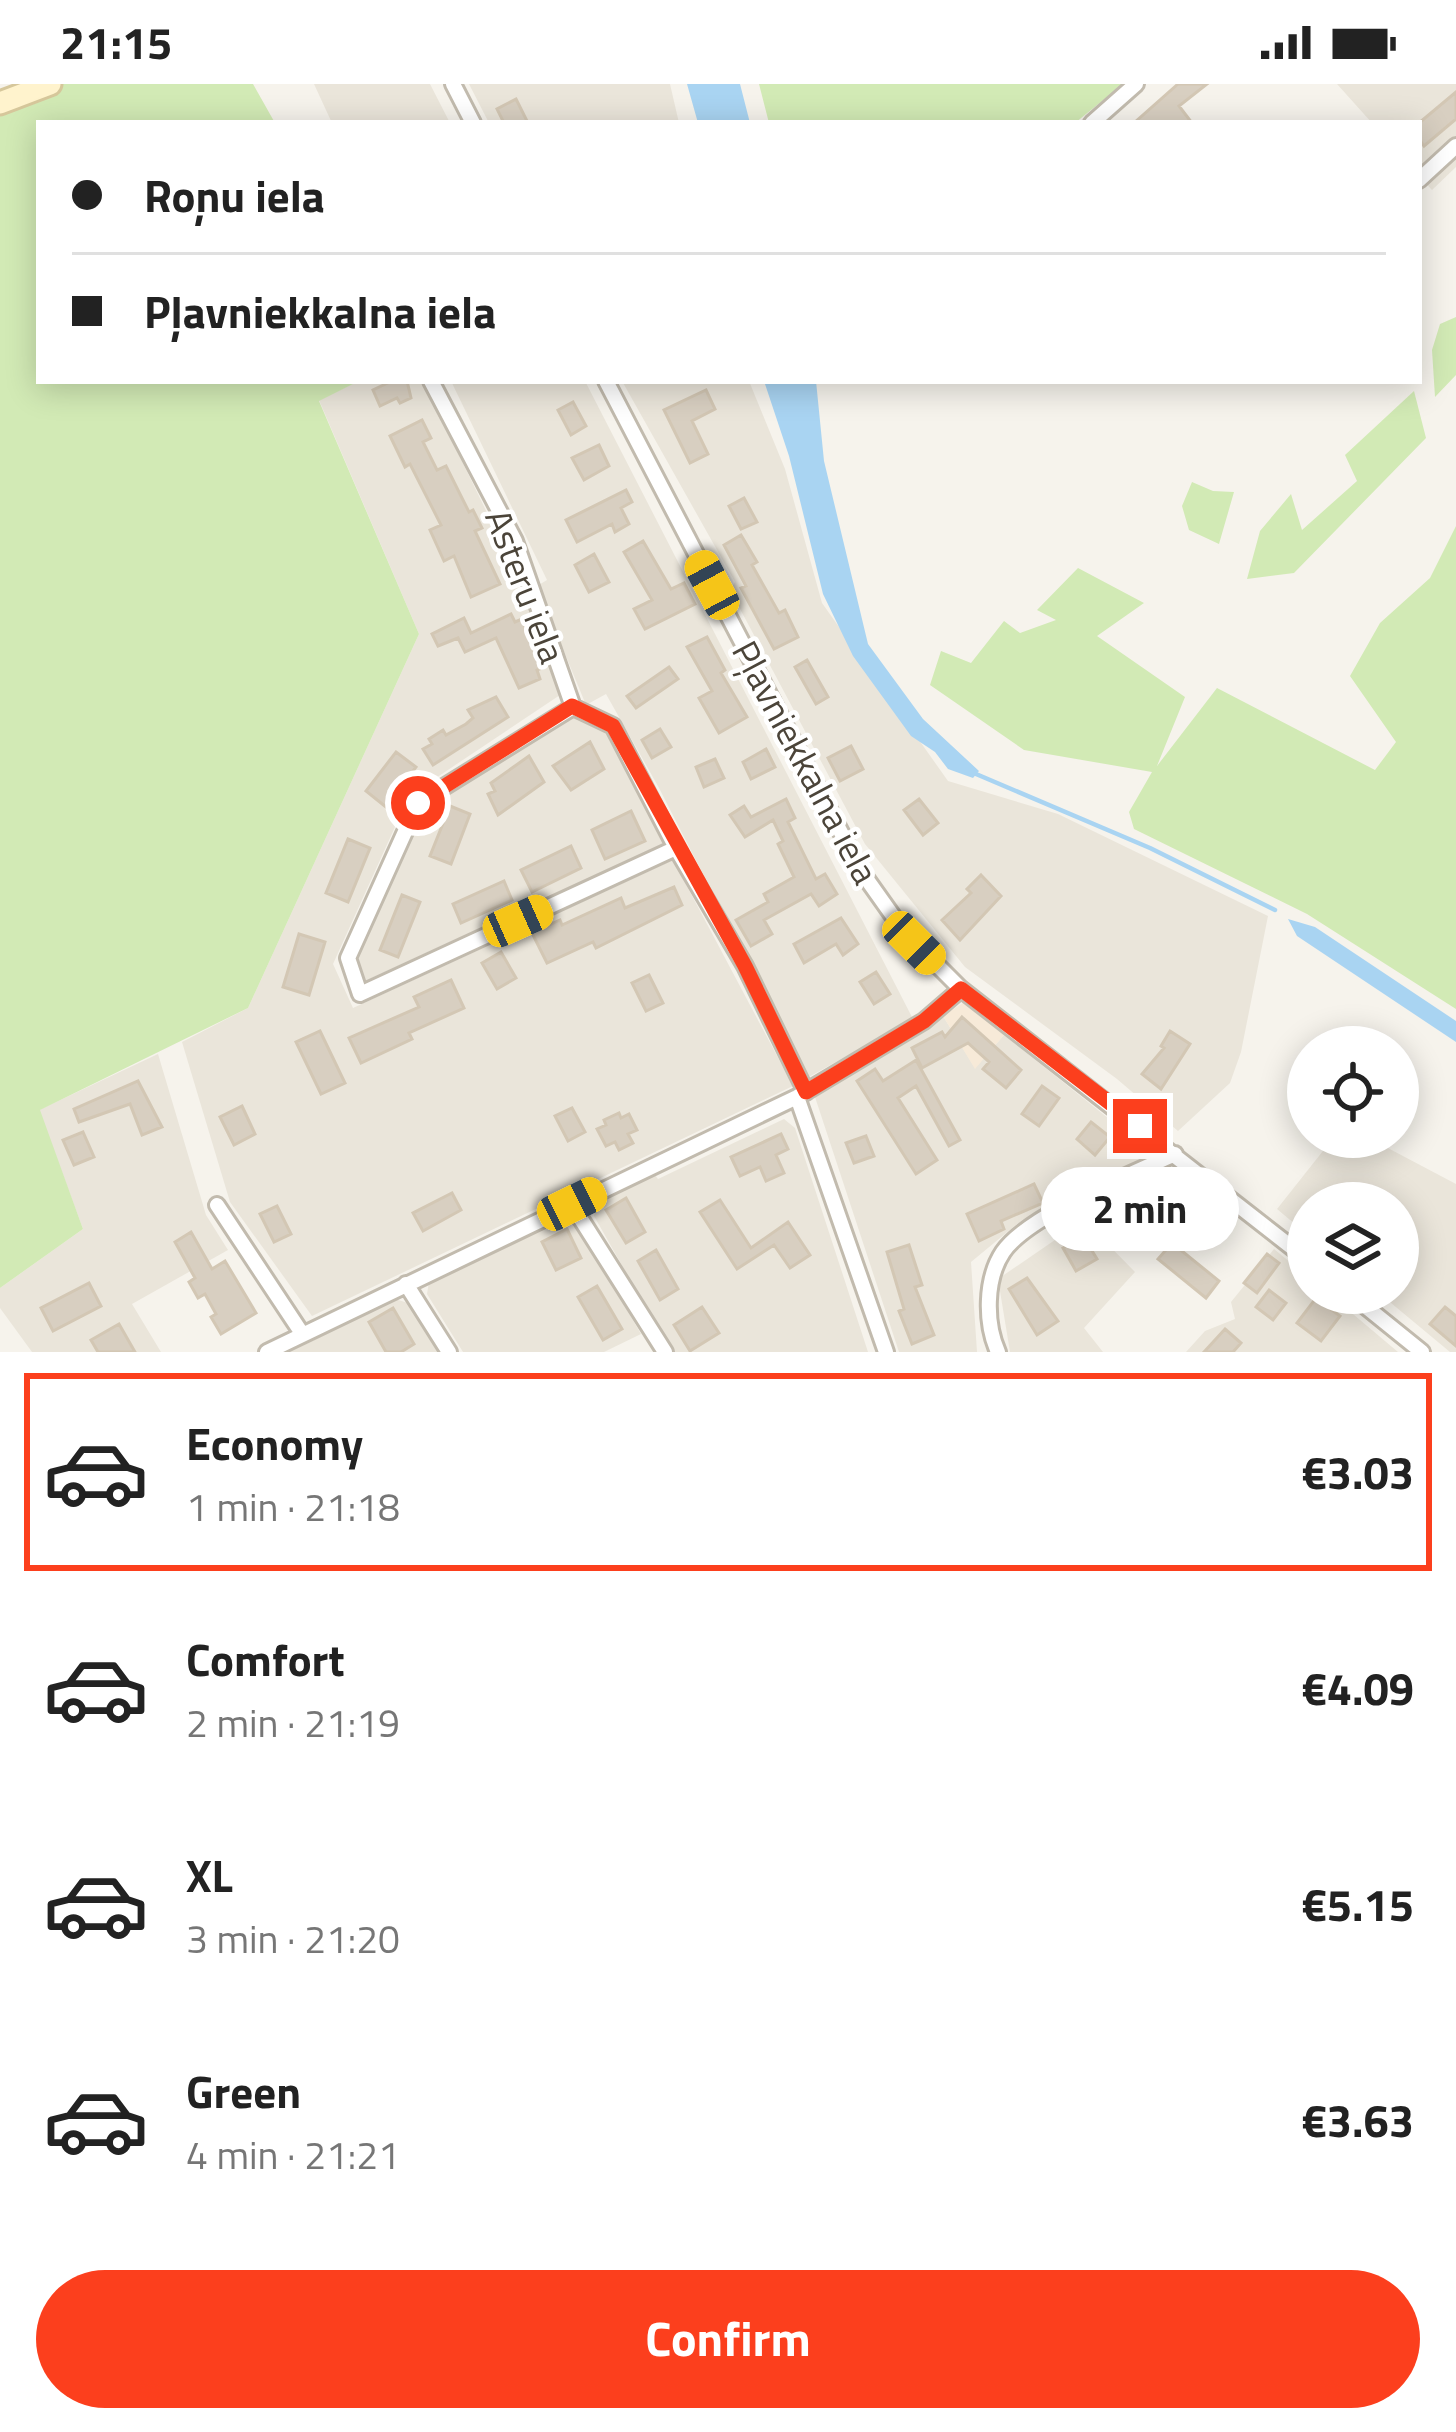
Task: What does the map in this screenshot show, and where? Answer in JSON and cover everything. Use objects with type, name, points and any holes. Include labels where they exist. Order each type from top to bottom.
[{"type":"main road","points":[[0,103],[50,84]]},
{"type":"street","points":[[453,84],[471,120]]},
{"type":"street","points":[[1095,120],[1136,84]]},
{"type":"street","points":[[1422,177],[1456,146]]},
{"type":"street","name":"Asteru iela","points":[[433,384],[515,541],[572,706],[613,726],[745,966],[801,1095],[886,1352]]},
{"type":"street","name":"Pļavniekkalna iela","points":[[609,384],[861,871],[905,933],[961,989],[1287,1244]]},
{"type":"street","points":[[572,706],[418,803],[348,958],[360,994],[676,848]]},
{"type":"street","points":[[267,1352],[801,1095],[924,1021],[961,989]]},
{"type":"street","points":[[998,1352],[990,1334],[989,1292],[1002,1253],[1023,1232],[1054,1213],[1175,1154]]},
{"type":"street","points":[[572,1204],[665,1352]]},
{"type":"street","points":[[217,1205],[302,1332]]},
{"type":"street","points":[[406,1284],[449,1352]]},
{"type":"street","points":[[1374,1314],[1422,1352]]},
{"type":"shaded area","points":[[314,84],[430,84],[448,120],[331,120]]},
{"type":"shaded area","points":[[469,84],[670,84],[678,120],[487,120]]},
{"type":"shaded area","points":[[1337,84],[1456,84],[1456,167],[1432,190],[1422,179],[1422,120],[1369,120]]},
{"type":"shaded area","points":[[353,384],[424,384],[512,564],[549,652],[560,695],[409,796],[333,964],[353,1008],[673,860],[793,1086],[312,1316],[230,1202],[182,1042],[248,1008],[419,634],[319,400]]},
{"type":"shaded area","points":[[452,384],[587,384],[913,1019],[807,1078],[606,694],[586,705],[537,586],[547,580]]},
{"type":"shaded area","points":[[624,384],[750,384],[785,469],[822,603],[948,781],[1058,814],[1268,916],[1241,1052],[1230,1083],[1178,1131],[1117,1079],[965,967],[865,844],[730,590],[735,582]]},
{"type":"shaded area","points":[[570,714],[605,729],[665,843],[365,981],[356,963],[424,807]]},
{"type":"shaded area","points":[[963,1003],[1004,1035],[975,1069],[943,1016]]},
{"type":"shaded area","points":[[943,1016],[975,1068],[1004,1035],[1148,1150],[1145,1161],[1017,1224],[971,1262],[977,1352],[899,1352],[815,1097]]},
{"type":"shaded area","points":[[158,1054],[206,1215],[228,1250],[132,1304],[161,1352],[32,1352],[0,1308],[0,1288],[83,1229],[39,1110]]},
{"type":"shaded area","points":[[784,1119],[795,1128],[868,1352],[671,1352],[594,1216],[597,1203]]},
{"type":"shaded area","points":[[1317,1158],[1407,1158],[1456,1184],[1456,1352],[1404,1314],[1419,1314],[1419,1182],[1298,1182]]},
{"type":"shaded area","points":[[1287,1196],[1287,1217],[1277,1209]]},
{"type":"shaded area","points":[[567,1216],[576,1223],[641,1334],[604,1352],[463,1352],[427,1294],[429,1282]]},
{"type":"shaded area","points":[[1084,1220],[1135,1272],[1084,1328],[1103,1352],[1010,1352],[998,1279]]},
{"type":"shaded area","points":[[1274,1249],[1287,1260],[1287,1314],[1353,1314],[1398,1352],[1186,1352],[1205,1331],[1235,1319],[1231,1302]]},
{"type":"shaded area","points":[[395,1299],[408,1303],[441,1352],[290,1352]]},
{"type":"green space","points":[[63,84],[253,84],[273,120],[36,120],[36,384],[353,384],[319,401],[419,634],[248,1008],[40,1110],[83,1229],[0,1288],[0,111]]},
{"type":"green space","points":[[759,84],[1123,84],[1079,120],[768,120]]},
{"type":"green space","points":[[1456,317],[1456,375],[1435,397],[1432,350],[1440,324]]},
{"type":"green space","points":[[1414,391],[1426,438],[1294,573],[1247,579],[1260,531],[1291,494],[1302,530],[1357,481],[1345,455]]},
{"type":"green space","points":[[1192,482],[1213,491],[1234,492],[1219,544],[1189,530],[1182,506]]},
{"type":"green space","points":[[1456,526],[1456,1009],[1307,914],[1134,829],[1129,812],[1152,772],[1024,750],[930,685],[941,651],[971,663],[1004,621],[1020,633],[1056,620],[1037,610],[1078,568],[1144,603],[1097,636],[1185,697],[1157,766],[1217,688],[1375,770],[1396,742],[1350,676],[1380,623],[1430,578]]},
{"type":"water","points":[[687,84],[740,84],[749,120],[697,120]]},
{"type":"water","points":[[765,384],[816,384],[824,461],[868,644],[923,719],[979,771],[973,778],[948,769],[935,752],[911,736],[853,656],[823,594],[789,456]]},
{"type":"water","points":[[1288,919],[1315,927],[1456,1021],[1456,1042],[1297,936]]},
{"type":"building","points":[[1178,84],[1207,84],[1179,106],[1190,120],[1137,120]]},
{"type":"building","points":[[1456,92],[1456,119],[1424,146],[1422,120]]},
{"type":"building","points":[[516,99],[526,120],[502,120],[497,109]]},
{"type":"building","points":[[386,384],[408,384],[411,398],[380,406],[373,390]]},
{"type":"building","points":[[706,390],[715,409],[692,421],[708,454],[690,463],[664,410]]},
{"type":"building","points":[[573,402],[586,426],[571,435],[558,410]]},
{"type":"building","points":[[422,420],[431,438],[423,442],[437,470],[446,466],[469,512],[473,510],[482,528],[475,531],[500,584],[471,597],[454,556],[444,561],[430,530],[441,525],[390,436]]},
{"type":"building","points":[[599,445],[609,466],[584,480],[572,458]]},
{"type":"building","points":[[626,490],[632,502],[621,508],[629,524],[615,532],[612,524],[577,542],[566,520]]},
{"type":"building","points":[[744,498],[757,522],[741,529],[729,506]]},
{"type":"building","points":[[741,535],[757,562],[752,565],[798,637],[774,649],[724,545]]},
{"type":"building","points":[[643,541],[671,589],[684,583],[695,604],[645,629],[634,609],[652,600],[624,552]]},
{"type":"building","points":[[594,554],[609,582],[589,592],[575,565]]},
{"type":"building","points":[[511,614],[515,622],[522,619],[542,668],[537,670],[540,679],[519,688],[496,638],[465,652],[458,638],[438,646],[432,634],[464,618],[471,633]]},
{"type":"building","points":[[707,637],[747,717],[719,733],[699,698],[712,691],[687,647]]},
{"type":"building","points":[[807,660],[828,697],[816,704],[795,667]]},
{"type":"building","points":[[669,667],[678,679],[636,708],[627,696]]},
{"type":"building","points":[[496,697],[508,717],[433,765],[423,749],[432,744],[429,739],[466,724],[473,718],[468,710]]},
{"type":"building","points":[[660,729],[671,747],[652,758],[642,740]]},
{"type":"building","points":[[590,742],[604,769],[571,790],[553,766]]},
{"type":"building","points":[[851,746],[863,769],[840,781],[828,758]]},
{"type":"building","points":[[766,749],[775,767],[751,779],[743,762]]},
{"type":"building","points":[[396,752],[416,767],[386,807],[366,791]]},
{"type":"building","points":[[529,756],[544,782],[498,815],[488,794],[495,791],[491,783]]},
{"type":"building","points":[[715,759],[724,778],[704,787],[696,767]]},
{"type":"building","points":[[786,799],[795,818],[788,822],[816,879],[825,874],[837,894],[819,906],[811,894],[764,920],[772,934],[751,946],[736,920],[768,902],[764,894],[794,877],[778,844],[783,841],[773,820],[745,837],[730,815],[744,806],[751,817]]},
{"type":"building","points":[[919,799],[938,823],[923,835],[904,810]]},
{"type":"building","points":[[450,806],[470,814],[451,864],[430,856]]},
{"type":"building","points":[[631,811],[645,841],[605,859],[592,830]]},
{"type":"building","points":[[348,839],[370,848],[348,902],[326,893]]},
{"type":"building","points":[[571,846],[581,868],[532,892],[521,870]]},
{"type":"building","points":[[981,875],[1001,896],[960,940],[942,920],[971,893],[967,889]]},
{"type":"building","points":[[504,881],[512,900],[461,923],[453,904]]},
{"type":"building","points":[[674,887],[682,905],[596,948],[593,942],[547,963],[532,933],[621,898],[625,908]]},
{"type":"building","points":[[402,895],[420,902],[398,957],[380,950]]},
{"type":"building","points":[[841,918],[858,944],[843,955],[836,944],[804,963],[794,944]]},
{"type":"building","points":[[299,934],[325,942],[309,995],[283,987]]},
{"type":"building","points":[[501,952],[516,978],[497,989],[482,963]]},
{"type":"building","points":[[876,972],[890,994],[874,1004],[860,982]]},
{"type":"building","points":[[649,975],[663,1003],[646,1011],[632,983]]},
{"type":"building","points":[[451,980],[464,1008],[409,1033],[412,1039],[361,1063],[349,1038],[419,1007],[414,997]]},
{"type":"building","points":[[962,1017],[1021,1070],[1006,1088],[983,1069],[989,1062],[968,1043],[922,1068],[912,1048],[942,1032],[945,1037]]},
{"type":"building","points":[[320,1031],[345,1083],[321,1094],[296,1042]]},
{"type":"building","points":[[1170,1031],[1190,1044],[1161,1089],[1142,1074],[1164,1048]]},
{"type":"building","points":[[916,1060],[960,1140],[949,1146],[916,1086],[898,1098],[937,1160],[916,1174],[857,1081],[875,1069],[883,1081]]},
{"type":"building","points":[[138,1081],[162,1127],[142,1135],[130,1104],[79,1122],[74,1109]]},
{"type":"building","points":[[1042,1086],[1059,1098],[1039,1126],[1022,1114]]},
{"type":"building","points":[[242,1106],[255,1134],[234,1145],[220,1117]]},
{"type":"building","points":[[572,1108],[585,1132],[568,1141],[555,1116]]},
{"type":"building","points":[[619,1113],[621,1118],[629,1114],[637,1130],[628,1134],[633,1143],[619,1150],[615,1142],[606,1146],[597,1129]]},
{"type":"building","points":[[1091,1122],[1110,1137],[1095,1155],[1077,1139]]},
{"type":"building","points":[[83,1132],[94,1157],[74,1165],[63,1140]]},
{"type":"building","points":[[781,1134],[788,1149],[776,1155],[784,1173],[766,1181],[760,1167],[740,1176],[731,1157]]},
{"type":"building","points":[[866,1136],[874,1156],[854,1163],[846,1143]]},
{"type":"building","points":[[1034,1184],[1043,1203],[1001,1221],[1004,1229],[979,1241],[967,1214]]},
{"type":"building","points":[[452,1193],[461,1210],[423,1231],[413,1213]]},
{"type":"building","points":[[626,1198],[645,1232],[626,1243],[606,1210]]},
{"type":"building","points":[[720,1200],[751,1248],[788,1222],[810,1255],[790,1268],[774,1245],[737,1269],[700,1212]]},
{"type":"building","points":[[277,1206],[291,1234],[274,1242],[260,1214]]},
{"type":"building","points":[[567,1229],[581,1258],[556,1270],[542,1242]]},
{"type":"building","points":[[191,1232],[212,1269],[225,1261],[256,1313],[221,1334],[205,1294],[198,1298],[189,1282],[195,1278],[175,1242]]},
{"type":"building","points":[[1083,1236],[1097,1259],[1076,1271],[1063,1248]]},
{"type":"building","points":[[1172,1243],[1219,1281],[1206,1298],[1158,1259]]},
{"type":"building","points":[[909,1245],[922,1285],[915,1287],[934,1335],[912,1344],[899,1311],[904,1309],[887,1252]]},
{"type":"building","points":[[656,1250],[678,1289],[660,1300],[638,1261]]},
{"type":"building","points":[[1267,1254],[1279,1263],[1257,1293],[1244,1283]]},
{"type":"building","points":[[1027,1278],[1058,1321],[1037,1335],[1009,1289]]},
{"type":"building","points":[[89,1283],[101,1306],[53,1331],[41,1308]]},
{"type":"building","points":[[597,1286],[622,1329],[603,1340],[578,1297]]},
{"type":"building","points":[[1269,1290],[1286,1303],[1273,1320],[1256,1307]]},
{"type":"building","points":[[702,1307],[719,1333],[690,1351],[674,1325]]},
{"type":"building","points":[[1445,1307],[1456,1316],[1456,1346],[1430,1324]]},
{"type":"building","points":[[393,1308],[414,1344],[401,1352],[386,1352],[369,1322]]},
{"type":"building","points":[[1304,1314],[1340,1316],[1321,1341],[1297,1323]]},
{"type":"building","points":[[119,1324],[135,1352],[98,1352],[91,1340]]},
{"type":"building","points":[[1225,1329],[1241,1343],[1233,1352],[1204,1352]]},
{"type":"waterway","points":[[976,774],[1150,848],[1275,910]]},
{"type":"route","points":[[418,803],[572,706],[613,726],[745,966],[806,1092],[924,1021],[961,989],[1140,1126]]}]
